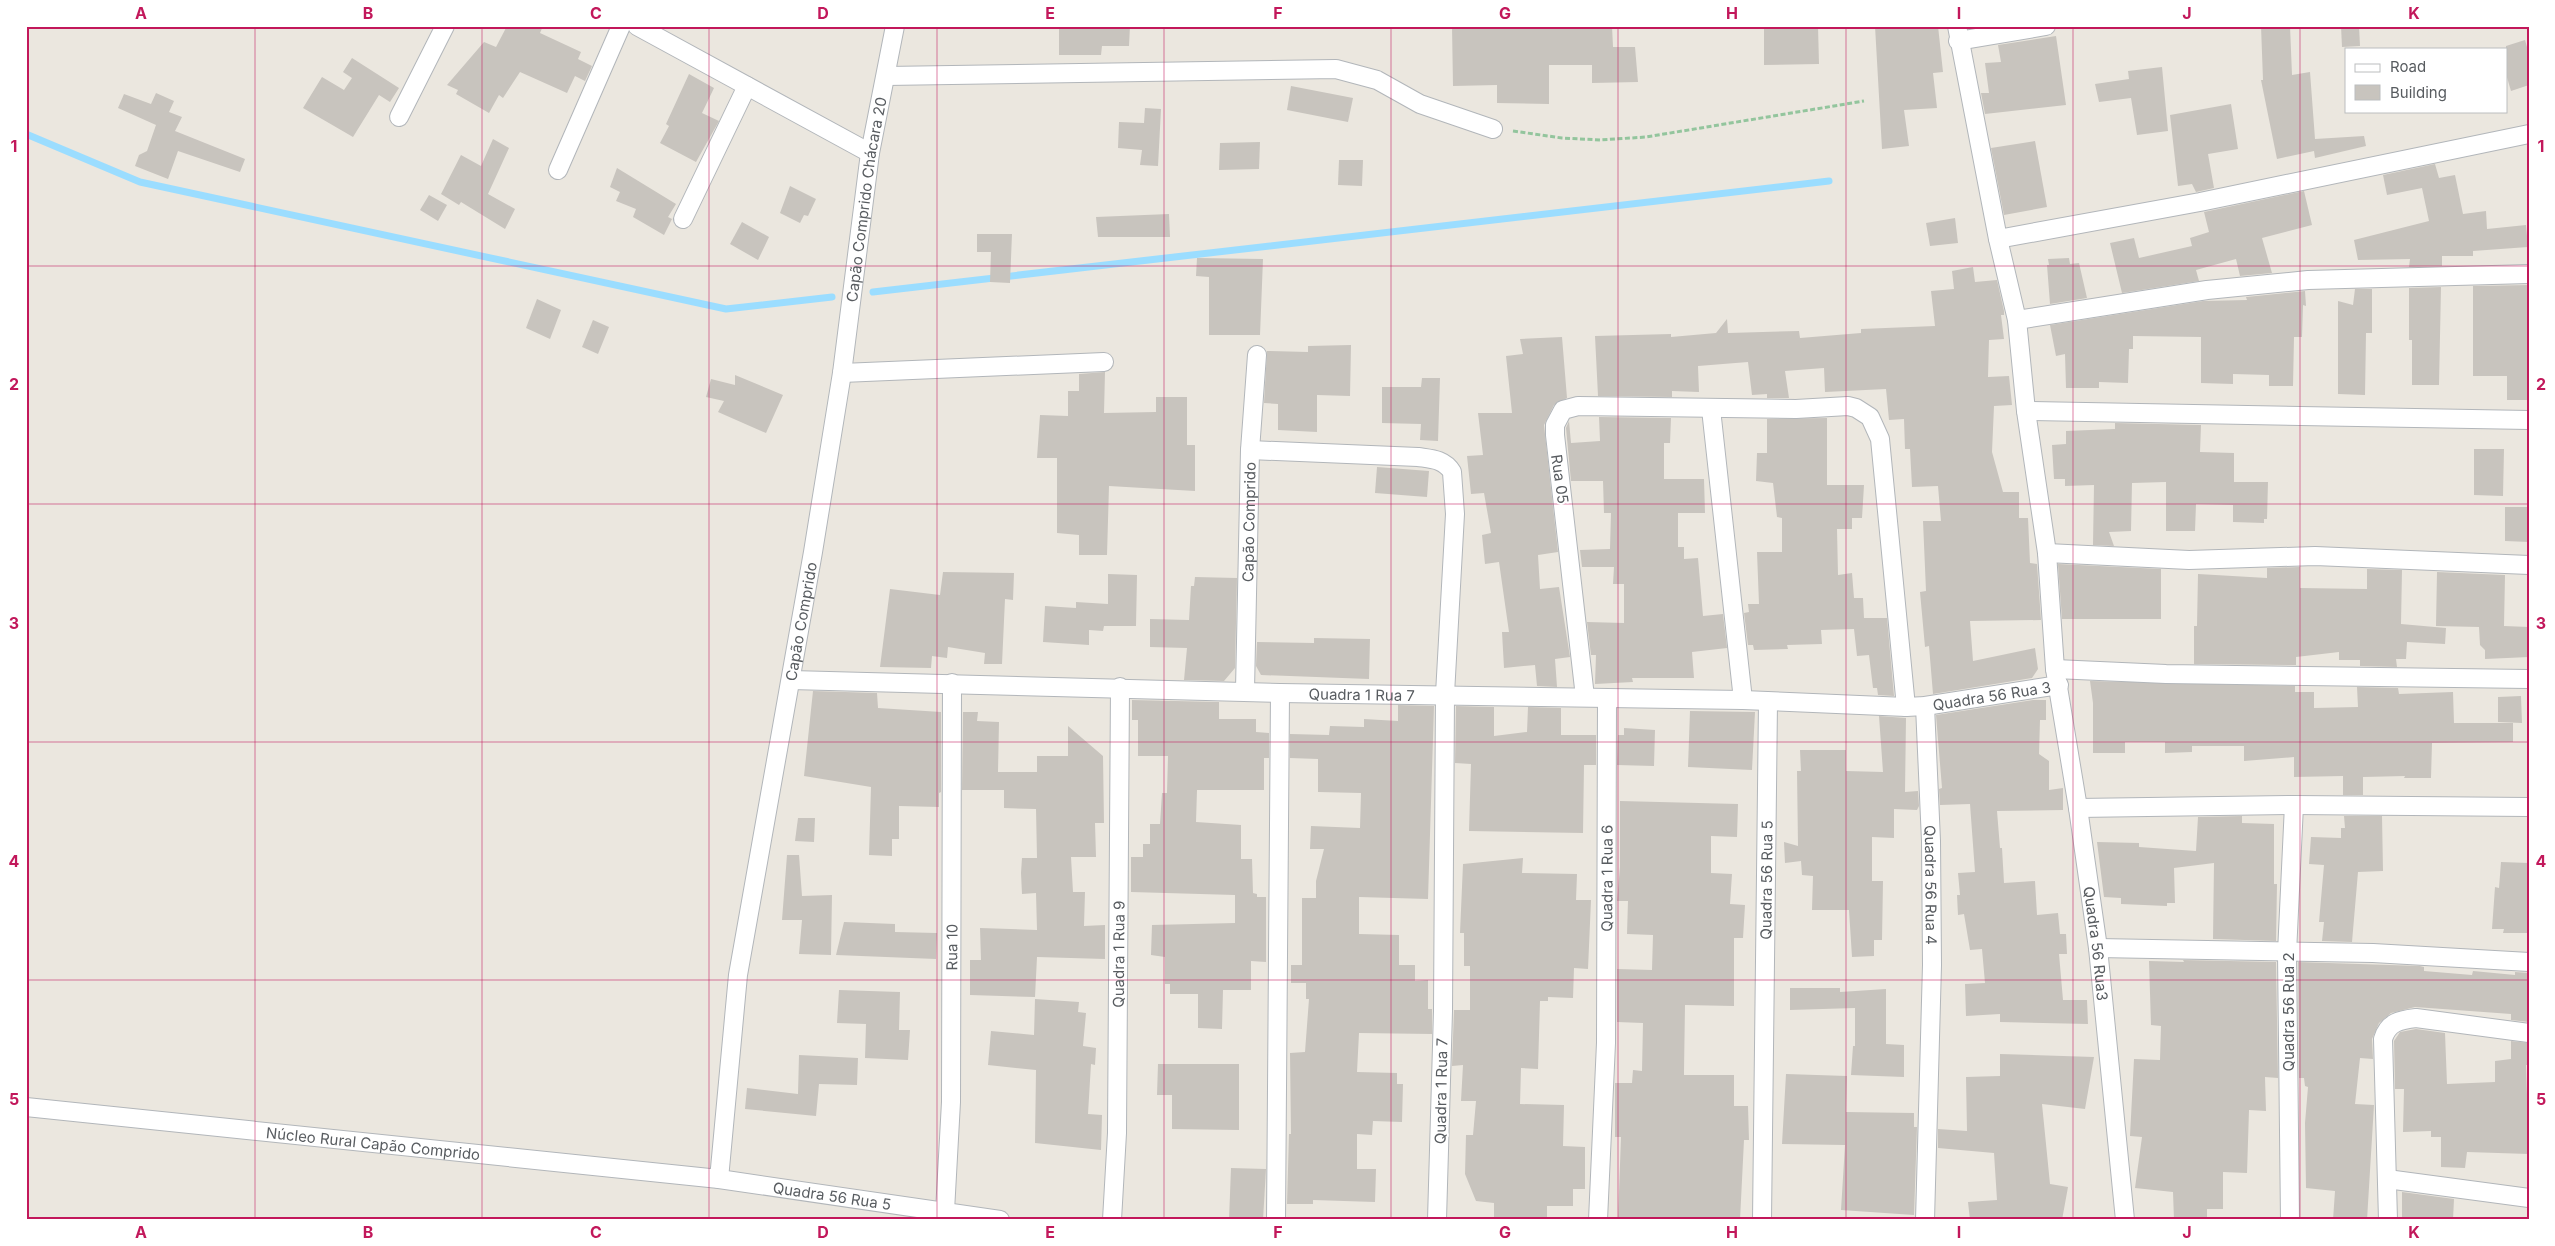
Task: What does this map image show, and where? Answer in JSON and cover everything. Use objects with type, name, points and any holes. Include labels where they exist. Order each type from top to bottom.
[{"type":"street","points":[[400,117],[445,26]]},
{"type":"street","points":[[558,170],[621,26]]},
{"type":"street","points":[[637,26],[870,153]]},
{"type":"street","name":"Capão Comprido Chácara 20","points":[[842,374],[870,153],[895,26]]},
{"type":"street","points":[[1958,34],[2046,26]]},
{"type":"street","name":"Quadra 56 Rua3","points":[[1958,34],[1998,239],[2017,320],[2026,411],[2047,553],[2057,677],[2098,948],[2125,1220]]},
{"type":"street","points":[[886,76],[1336,70],[1377,80],[1433,109],[1493,128]]},
{"type":"street","points":[[683,219],[747,86]]},
{"type":"street","points":[[1998,239],[2200,202],[2529,134]]},
{"type":"street","points":[[2017,320],[2207,290],[2308,280],[2529,274]]},
{"type":"street","name":"Capão Comprido","points":[[1245,690],[1250,450],[1257,355]]},
{"type":"street","points":[[842,374],[1104,362]]},
{"type":"street","name":"Capão Comprido","points":[[842,374],[791,680],[1280,692]]},
{"type":"street","name":"Rua 05","points":[[1584,697],[1555,435],[1557,419],[1566,408],[1578,406],[1796,409],[1840,405],[1856,408],[1870,416],[1880,439],[1906,707]]},
{"type":"street","points":[[1711,409],[1743,700]]},
{"type":"street","points":[[2026,411],[2529,420]]},
{"type":"street","points":[[1250,450],[1418,457],[1436,459],[1449,467],[1455,489],[1455,514],[1445,694],[1925,706]]},
{"type":"street","points":[[2047,553],[2189,560],[2315,556],[2529,565]]},
{"type":"street","name":"Quadra 56 Rua 3","points":[[1925,706],[2057,677],[2166,674],[2529,679]]},
{"type":"street","points":[[719,1179],[738,975],[791,680]]},
{"type":"street","name":"Rua 10","points":[[945,1210],[951,1102],[952,683]]},
{"type":"street","name":"Quadra 1 Rua 9","points":[[1112,1220],[1117,1133],[1120,687]]},
{"type":"street","points":[[1276,1220],[1280,692]]},
{"type":"street","name":"Quadra 1 Rua 7","points":[[1280,692],[1445,694],[1443,1011],[1437,1220]]},
{"type":"street","name":"Quadra 1 Rua 6","points":[[1598,1220],[1606,1043],[1607,699]]},
{"type":"street","name":"Quadra 56 Rua 5","points":[[1762,1219],[1768,702]]},
{"type":"street","name":"Quadra 56 Rua 4","points":[[1925,706],[1932,965],[1925,1220]]},
{"type":"street","points":[[2078,808],[2294,805],[2529,807]]},
{"type":"street","name":"Quadra 56 Rua 2","points":[[2290,1220],[2287,952],[2294,805]]},
{"type":"street","points":[[2098,948],[2207,948],[2287,952],[2373,953],[2529,962]]},
{"type":"street","points":[[2388,1220],[2383,1038],[2388,1028],[2402,1020],[2416,1018],[2529,1033]]},
{"type":"street","name":"Núcleo Rural Capão Comprido","points":[[26,1107],[719,1179]]},
{"type":"street","points":[[2387,1178],[2529,1198]]},
{"type":"street","name":"Quadra 56 Rua 5","points":[[719,1179],[945,1210]]},
{"type":"street","points":[[945,1210],[1000,1220]]},
{"type":"street","points":[[1762,1219],[1768,1220]]},
{"type":"path","points":[[1493,128],[1562,138],[1600,140],[1646,136],[1864,101]]},
{"type":"building","points":[[507,26],[543,26],[540,33],[581,52],[578,59],[592,66],[585,81],[575,76],[567,93],[520,72],[503,98],[499,95],[489,113],[456,94],[458,90],[447,85],[484,42],[496,47]]},
{"type":"building","points":[[1059,26],[1130,26],[1129,46],[1102,46],[1101,55],[1059,55]]},
{"type":"building","points":[[1452,26],[1612,26],[1613,47],[1635,47],[1638,82],[1592,83],[1592,65],[1549,65],[1549,104],[1497,103],[1497,85],[1453,86]]},
{"type":"building","points":[[1764,26],[1818,26],[1819,64],[1764,65]]},
{"type":"building","points":[[1875,26],[1938,26],[1943,72],[1933,73],[1937,108],[1904,110],[1909,146],[1882,149]]},
{"type":"building","points":[[2261,26],[2290,26],[2292,75],[2310,72],[2315,139],[2364,136],[2366,146],[2315,158],[2314,151],[2277,159],[2261,80],[2263,80]]},
{"type":"building","points":[[2341,26],[2359,26],[2360,46],[2342,47]]},
{"type":"building","points":[[2056,36],[2066,105],[1985,114],[1981,93],[1989,93],[1985,63],[2001,62],[1998,45]]},
{"type":"building","points":[[2525,40],[2529,54],[2529,85],[2511,91],[2508,81],[2508,48],[2506,46]]},
{"type":"building","points":[[352,58],[399,88],[390,102],[379,95],[353,137],[303,108],[322,77],[344,90],[352,78],[343,72]]},
{"type":"building","points":[[2162,67],[2168,131],[2137,135],[2131,98],[2099,102],[2095,84],[2129,79],[2128,71]]},
{"type":"building","points":[[689,74],[714,88],[702,113],[719,121],[696,162],[660,143],[669,126],[666,124]]},
{"type":"building","points":[[1291,86],[1353,98],[1348,122],[1287,110]]},
{"type":"building","points":[[156,93],[174,101],[169,112],[182,117],[175,131],[245,159],[240,172],[178,151],[168,179],[135,166],[139,155],[147,151],[156,125],[118,108],[124,94],[151,104]]},
{"type":"building","points":[[2231,104],[2238,149],[2208,154],[2214,188],[2196,192],[2192,184],[2178,186],[2170,115]]},
{"type":"building","points":[[1145,108],[1161,109],[1158,166],[1140,165],[1142,150],[1118,148],[1119,122],[1144,123]]},
{"type":"building","points":[[493,139],[509,148],[488,194],[515,209],[505,229],[461,202],[459,205],[441,194],[461,155],[481,166]]},
{"type":"building","points":[[2035,141],[2047,207],[2004,215],[1991,148]]},
{"type":"building","points":[[1260,142],[1259,169],[1219,170],[1220,143]]},
{"type":"building","points":[[1339,160],[1363,160],[1362,186],[1338,185]]},
{"type":"building","points":[[2435,164],[2439,178],[2455,175],[2463,214],[2486,211],[2487,229],[2526,225],[2528,247],[2473,251],[2473,256],[2442,256],[2442,266],[2409,267],[2410,259],[2358,260],[2354,240],[2429,221],[2422,188],[2387,195],[2383,175]]},
{"type":"building","points":[[617,168],[676,204],[668,217],[672,219],[664,235],[633,217],[636,209],[616,201],[620,192],[610,187]]},
{"type":"building","points":[[790,186],[816,199],[808,216],[804,215],[800,223],[780,213]]},
{"type":"building","points":[[2304,191],[2312,225],[2262,238],[2272,273],[2240,276],[2236,259],[2196,270],[2199,281],[2122,293],[2110,243],[2134,238],[2139,258],[2192,246],[2190,238],[2209,232],[2204,212]]},
{"type":"building","points":[[429,195],[447,205],[438,221],[420,210]]},
{"type":"building","points":[[1169,214],[1170,237],[1098,237],[1096,217]]},
{"type":"building","points":[[1955,218],[1958,243],[1930,246],[1926,223]]},
{"type":"building","points":[[742,222],[769,237],[758,260],[730,244]]},
{"type":"building","points":[[977,234],[1012,234],[1010,283],[990,282],[991,252],[977,252]]},
{"type":"building","points":[[1197,258],[1263,259],[1260,335],[1209,335],[1209,277],[1196,276]]},
{"type":"building","points":[[2069,258],[2070,264],[2079,263],[2087,298],[2050,304],[2048,259]]},
{"type":"building","points":[[1973,267],[1975,282],[1997,280],[2004,311],[2004,315],[2001,315],[2004,339],[1989,340],[1988,377],[2009,376],[2012,405],[1994,406],[1992,452],[2003,492],[2019,492],[2019,518],[2028,518],[2030,563],[2037,564],[2041,620],[1970,621],[1973,661],[2035,648],[2038,669],[2032,678],[1933,694],[1929,646],[1925,647],[1920,592],[1926,591],[1923,521],[1941,521],[1938,486],[1912,487],[1910,449],[1905,449],[1904,419],[1889,420],[1886,389],[1825,392],[1824,368],[1785,371],[1789,398],[1767,398],[1767,394],[1752,395],[1748,362],[1698,366],[1699,392],[1672,391],[1672,397],[1598,396],[1595,336],[1671,334],[1671,337],[1716,333],[1727,319],[1728,333],[1799,331],[1800,338],[1861,333],[1861,329],[1935,326],[1931,291],[1954,289],[1952,271]]},
{"type":"building","points":[[2529,285],[2529,400],[2507,400],[2507,376],[2473,376],[2473,286]]},
{"type":"building","points":[[2441,287],[2439,385],[2412,385],[2412,340],[2409,340],[2409,288]]},
{"type":"building","points":[[2355,289],[2372,289],[2372,333],[2366,333],[2365,395],[2338,394],[2338,301],[2353,305]]},
{"type":"building","points":[[2305,291],[2306,306],[2303,305],[2302,337],[2294,337],[2293,386],[2269,386],[2269,375],[2233,374],[2233,384],[2201,383],[2201,337],[2133,336],[2133,349],[2129,349],[2128,383],[2099,382],[2099,388],[2066,388],[2065,354],[2056,356],[2050,325],[2203,301],[2247,300],[2246,297]]},
{"type":"building","points":[[537,299],[561,310],[550,339],[526,328]]},
{"type":"building","points":[[593,320],[609,327],[598,354],[582,347]]},
{"type":"building","points":[[1562,337],[1567,398],[1554,405],[1544,425],[1558,552],[1538,555],[1540,589],[1559,587],[1570,657],[1555,659],[1557,687],[1537,686],[1535,665],[1504,668],[1502,632],[1509,632],[1499,562],[1485,564],[1482,535],[1491,533],[1484,493],[1471,494],[1467,456],[1483,455],[1478,413],[1512,413],[1506,356],[1523,354],[1520,339]]},
{"type":"building","points":[[1351,345],[1350,396],[1317,395],[1317,432],[1278,430],[1278,404],[1264,403],[1267,351],[1308,352],[1308,346]]},
{"type":"building","points":[[1105,372],[1104,413],[1156,412],[1156,397],[1187,397],[1187,445],[1195,445],[1195,491],[1109,486],[1107,555],[1079,555],[1079,535],[1057,533],[1057,458],[1037,458],[1040,415],[1068,416],[1068,391],[1079,391],[1079,374]]},
{"type":"building","points":[[735,375],[783,395],[766,433],[718,412],[724,401],[706,397],[711,379],[735,385]]},
{"type":"building","points":[[1422,378],[1440,378],[1438,441],[1420,440],[1421,424],[1382,423],[1382,387],[1421,387]]},
{"type":"building","points":[[1599,417],[1671,418],[1670,443],[1664,443],[1664,479],[1704,479],[1705,513],[1678,513],[1678,547],[1684,547],[1684,559],[1698,558],[1703,616],[1723,614],[1727,648],[1692,652],[1694,678],[1632,678],[1633,682],[1595,684],[1596,655],[1591,655],[1587,622],[1624,623],[1624,584],[1613,584],[1614,567],[1582,567],[1580,550],[1610,549],[1611,513],[1604,513],[1603,481],[1571,481],[1566,428],[1569,421],[1571,443],[1600,441]]},
{"type":"building","points":[[1827,418],[1827,485],[1864,485],[1862,518],[1852,518],[1852,529],[1837,529],[1838,575],[1852,573],[1854,598],[1863,598],[1864,618],[1887,618],[1894,696],[1878,695],[1877,688],[1873,688],[1869,655],[1857,656],[1854,629],[1821,630],[1822,644],[1787,645],[1788,649],[1754,650],[1753,645],[1748,645],[1744,613],[1749,612],[1748,604],[1759,604],[1757,552],[1782,552],[1782,518],[1777,517],[1773,483],[1756,481],[1757,453],[1767,453],[1767,419]]},
{"type":"building","points":[[2115,423],[2201,425],[2200,452],[2234,453],[2234,482],[2268,482],[2267,519],[2264,519],[2264,523],[2233,522],[2233,505],[2196,504],[2195,531],[2166,531],[2166,482],[2132,483],[2131,531],[2109,532],[2114,546],[2093,545],[2094,485],[2065,486],[2065,479],[2054,479],[2052,445],[2066,444],[2066,431],[2115,429]]},
{"type":"building","points":[[2474,449],[2504,449],[2503,496],[2474,495]]},
{"type":"building","points":[[1377,467],[1429,471],[1427,497],[1375,493]]},
{"type":"building","points":[[2505,507],[2529,507],[2529,542],[2505,541]]},
{"type":"building","points":[[2058,564],[2161,569],[2161,619],[2062,619]]},
{"type":"building","points":[[2300,567],[2300,588],[2367,589],[2367,569],[2402,570],[2401,624],[2446,628],[2445,644],[2407,642],[2406,659],[2396,659],[2397,667],[2360,666],[2360,660],[2339,660],[2339,652],[2296,657],[2296,665],[2194,664],[2194,626],[2197,626],[2198,574],[2267,578],[2267,568]]},
{"type":"building","points":[[943,572],[1014,573],[1013,600],[1005,599],[1002,664],[984,664],[985,653],[948,647],[947,658],[932,656],[931,668],[880,667],[890,589],[940,595]]},
{"type":"building","points":[[2437,572],[2505,575],[2504,626],[2529,627],[2529,657],[2485,659],[2485,650],[2480,645],[2479,627],[2436,626]]},
{"type":"building","points":[[1108,574],[1137,575],[1136,626],[1104,626],[1103,631],[1089,630],[1089,645],[1043,642],[1045,606],[1076,608],[1076,602],[1108,604]]},
{"type":"building","points":[[1195,577],[1237,578],[1235,668],[1224,681],[1184,680],[1187,648],[1150,647],[1150,619],[1189,620],[1191,586],[1194,586]]},
{"type":"building","points":[[1314,638],[1370,639],[1369,679],[1261,675],[1256,666],[1257,642],[1314,643]]},
{"type":"building","points":[[2090,681],[2295,686],[2295,692],[2314,692],[2314,708],[2358,707],[2357,687],[2398,688],[2399,694],[2453,692],[2454,723],[2513,723],[2513,742],[2432,743],[2431,778],[2404,778],[2405,776],[2363,777],[2363,795],[2343,795],[2343,776],[2294,777],[2294,757],[2244,761],[2244,746],[2192,746],[2192,752],[2165,753],[2165,742],[2125,742],[2125,753],[2093,753],[2093,703]]},
{"type":"building","points":[[813,691],[877,693],[878,708],[941,712],[941,792],[939,793],[939,807],[899,806],[899,839],[892,839],[892,856],[869,855],[871,787],[804,776]]},
{"type":"building","points":[[2521,696],[2522,723],[2498,722],[2498,697]]},
{"type":"building","points":[[1132,700],[1219,702],[1219,719],[1256,719],[1256,732],[1269,733],[1269,758],[1264,758],[1264,790],[1197,790],[1196,822],[1241,825],[1241,859],[1252,859],[1253,893],[1257,894],[1257,897],[1266,897],[1266,962],[1251,961],[1251,990],[1223,990],[1222,1029],[1198,1028],[1198,994],[1170,994],[1170,984],[1165,984],[1165,957],[1151,955],[1152,925],[1235,923],[1235,895],[1131,892],[1131,857],[1143,857],[1143,844],[1150,844],[1150,824],[1160,824],[1162,793],[1167,793],[1168,756],[1138,756],[1138,720],[1132,720]]},
{"type":"building","points":[[2033,700],[2046,700],[2046,720],[2040,720],[2039,754],[2049,761],[2049,790],[2063,788],[2063,810],[1997,811],[2004,883],[2035,881],[2037,915],[2058,913],[2060,934],[2066,934],[2067,954],[2059,954],[2063,1000],[2087,1000],[2088,1024],[2000,1022],[2000,1014],[1966,1016],[1965,984],[1985,983],[1982,949],[1970,950],[1964,914],[1958,915],[1957,895],[1960,895],[1958,873],[1975,872],[1970,804],[1940,805],[1939,789],[1942,788],[1936,715]]},
{"type":"building","points":[[1398,705],[1434,706],[1428,899],[1359,897],[1359,934],[1399,935],[1399,965],[1415,965],[1415,981],[1428,980],[1428,1009],[1432,1009],[1432,1034],[1359,1033],[1357,1072],[1397,1073],[1397,1084],[1403,1084],[1402,1122],[1373,1121],[1372,1135],[1357,1134],[1357,1169],[1376,1169],[1375,1202],[1313,1200],[1313,1204],[1287,1204],[1289,1134],[1291,1134],[1290,1053],[1305,1052],[1309,999],[1306,999],[1306,983],[1291,983],[1291,965],[1302,965],[1302,898],[1316,898],[1316,881],[1324,849],[1310,849],[1311,826],[1360,828],[1361,793],[1318,792],[1318,759],[1290,758],[1290,734],[1329,735],[1330,726],[1364,727],[1364,719],[1398,721]]},
{"type":"building","points":[[1456,706],[1494,707],[1494,736],[1527,732],[1528,707],[1561,708],[1561,735],[1596,735],[1596,765],[1584,765],[1583,833],[1469,831],[1471,764],[1455,763]]},
{"type":"building","points":[[1690,711],[1755,712],[1752,770],[1688,767]]},
{"type":"building","points":[[963,712],[978,712],[977,721],[999,722],[998,772],[1037,772],[1037,756],[1068,756],[1068,726],[1103,756],[1104,823],[1095,823],[1096,857],[1071,857],[1073,892],[1085,892],[1084,926],[1105,925],[1105,959],[1037,957],[1035,997],[970,995],[970,960],[981,960],[980,928],[1037,930],[1036,893],[1022,894],[1021,873],[1022,858],[1037,858],[1036,809],[1004,808],[1004,790],[962,790]]},
{"type":"building","points":[[1879,716],[1906,718],[1905,792],[1918,791],[1919,806],[1917,810],[1894,809],[1894,838],[1872,837],[1872,881],[1883,881],[1882,940],[1874,940],[1874,956],[1852,957],[1849,910],[1812,910],[1813,876],[1802,875],[1801,861],[1785,863],[1784,842],[1798,846],[1797,771],[1801,771],[1800,750],[1846,750],[1846,771],[1883,772]]},
{"type":"building","points":[[1624,728],[1655,730],[1654,766],[1617,765],[1618,735],[1624,735]]},
{"type":"building","points":[[1620,801],[1738,804],[1737,837],[1711,836],[1711,873],[1732,874],[1730,904],[1745,905],[1743,938],[1734,938],[1734,1006],[1685,1005],[1684,1075],[1734,1075],[1734,1106],[1748,1106],[1749,1140],[1744,1140],[1740,1220],[1618,1220],[1621,1137],[1615,1137],[1615,1083],[1632,1083],[1633,1070],[1642,1071],[1643,1023],[1617,1022],[1617,969],[1652,970],[1653,935],[1627,934],[1628,901],[1617,901],[1620,867]]},
{"type":"building","points":[[2242,816],[2242,823],[2274,824],[2274,884],[2277,884],[2276,941],[2213,939],[2214,863],[2174,868],[2175,903],[2167,903],[2167,906],[2121,904],[2121,898],[2104,897],[2097,842],[2139,843],[2139,847],[2196,851],[2198,817]]},
{"type":"building","points":[[2344,816],[2382,816],[2383,871],[2358,872],[2352,942],[2322,941],[2324,922],[2319,922],[2324,865],[2309,864],[2311,837],[2341,838],[2341,828],[2345,828]]},
{"type":"building","points":[[798,818],[815,818],[814,842],[795,841]]},
{"type":"building","points":[[787,855],[799,855],[802,896],[832,895],[831,955],[799,954],[802,920],[782,920]]},
{"type":"building","points":[[1523,858],[1522,873],[1577,874],[1576,900],[1591,900],[1588,969],[1574,968],[1573,998],[1548,997],[1548,1001],[1540,1001],[1538,1069],[1521,1068],[1520,1104],[1564,1105],[1563,1146],[1585,1147],[1585,1189],[1573,1189],[1573,1206],[1547,1206],[1547,1220],[1494,1220],[1494,1203],[1476,1201],[1465,1174],[1466,1135],[1473,1135],[1476,1101],[1461,1101],[1463,1065],[1452,1066],[1454,1010],[1470,1010],[1470,966],[1464,966],[1464,933],[1460,933],[1463,864]]},
{"type":"building","points":[[2501,862],[2529,863],[2529,933],[2503,933],[2504,929],[2492,929],[2495,887],[2499,888]]},
{"type":"building","points":[[844,922],[895,924],[895,932],[937,933],[936,959],[836,955]]},
{"type":"building","points":[[2183,960],[2276,962],[2278,1078],[2265,1077],[2266,1111],[2249,1110],[2247,1173],[2223,1172],[2223,1209],[2207,1209],[2207,1220],[2174,1220],[2173,1192],[2135,1188],[2142,1137],[2130,1136],[2134,1059],[2160,1060],[2161,1026],[2151,1025],[2149,961],[2184,962]]},
{"type":"building","points":[[2298,962],[2420,966],[2424,967],[2424,971],[2472,975],[2473,971],[2515,975],[2515,972],[2529,973],[2529,1022],[2511,1020],[2511,1014],[2415,1007],[2391,1013],[2379,1023],[2372,1039],[2373,1059],[2360,1058],[2355,1104],[2374,1105],[2367,1220],[2333,1220],[2335,1191],[2306,1188],[2305,1123],[2308,1087],[2305,1086],[2304,1078],[2299,1078]]},
{"type":"building","points":[[1790,988],[1840,988],[1840,992],[1886,989],[1886,1044],[1904,1045],[1904,1077],[1851,1075],[1853,1046],[1855,1046],[1855,1008],[1790,1010]]},
{"type":"building","points":[[839,990],[900,992],[899,1030],[910,1030],[908,1060],[865,1058],[866,1024],[837,1023]]},
{"type":"building","points":[[1035,999],[1079,1002],[1078,1012],[1086,1013],[1083,1046],[1096,1048],[1095,1065],[1091,1064],[1088,1114],[1102,1115],[1101,1150],[1035,1143],[1036,1070],[988,1065],[991,1031],[1034,1035]]},
{"type":"building","points":[[2416,1029],[2445,1033],[2447,1084],[2495,1082],[2495,1061],[2511,1059],[2511,1041],[2529,1043],[2529,1065],[2526,1065],[2529,1154],[2467,1152],[2465,1168],[2441,1167],[2441,1137],[2431,1137],[2431,1131],[2403,1132],[2404,1089],[2395,1089],[2394,1041],[2400,1032]]},
{"type":"building","points":[[2000,1054],[2094,1057],[2085,1109],[2042,1104],[2050,1184],[2068,1187],[2062,1220],[1970,1220],[1968,1202],[1997,1200],[1994,1153],[1938,1148],[1938,1129],[1967,1131],[1966,1077],[2000,1076]]},
{"type":"building","points":[[799,1055],[858,1058],[857,1085],[819,1084],[816,1116],[745,1109],[747,1088],[798,1094]]},
{"type":"building","points":[[1158,1064],[1239,1064],[1239,1130],[1172,1129],[1172,1095],[1157,1095]]},
{"type":"building","points":[[1786,1074],[1847,1076],[1846,1112],[1914,1113],[1914,1127],[1917,1127],[1914,1215],[1841,1210],[1845,1145],[1782,1144]]},
{"type":"building","points":[[1231,1168],[1266,1169],[1263,1220],[1229,1220]]},
{"type":"building","points":[[2402,1192],[2454,1199],[2453,1220],[2402,1218]]},
{"type":"waterway","points":[[26,134],[140,182],[726,309],[832,297]]},
{"type":"waterway","points":[[873,292],[1829,181]]}]
